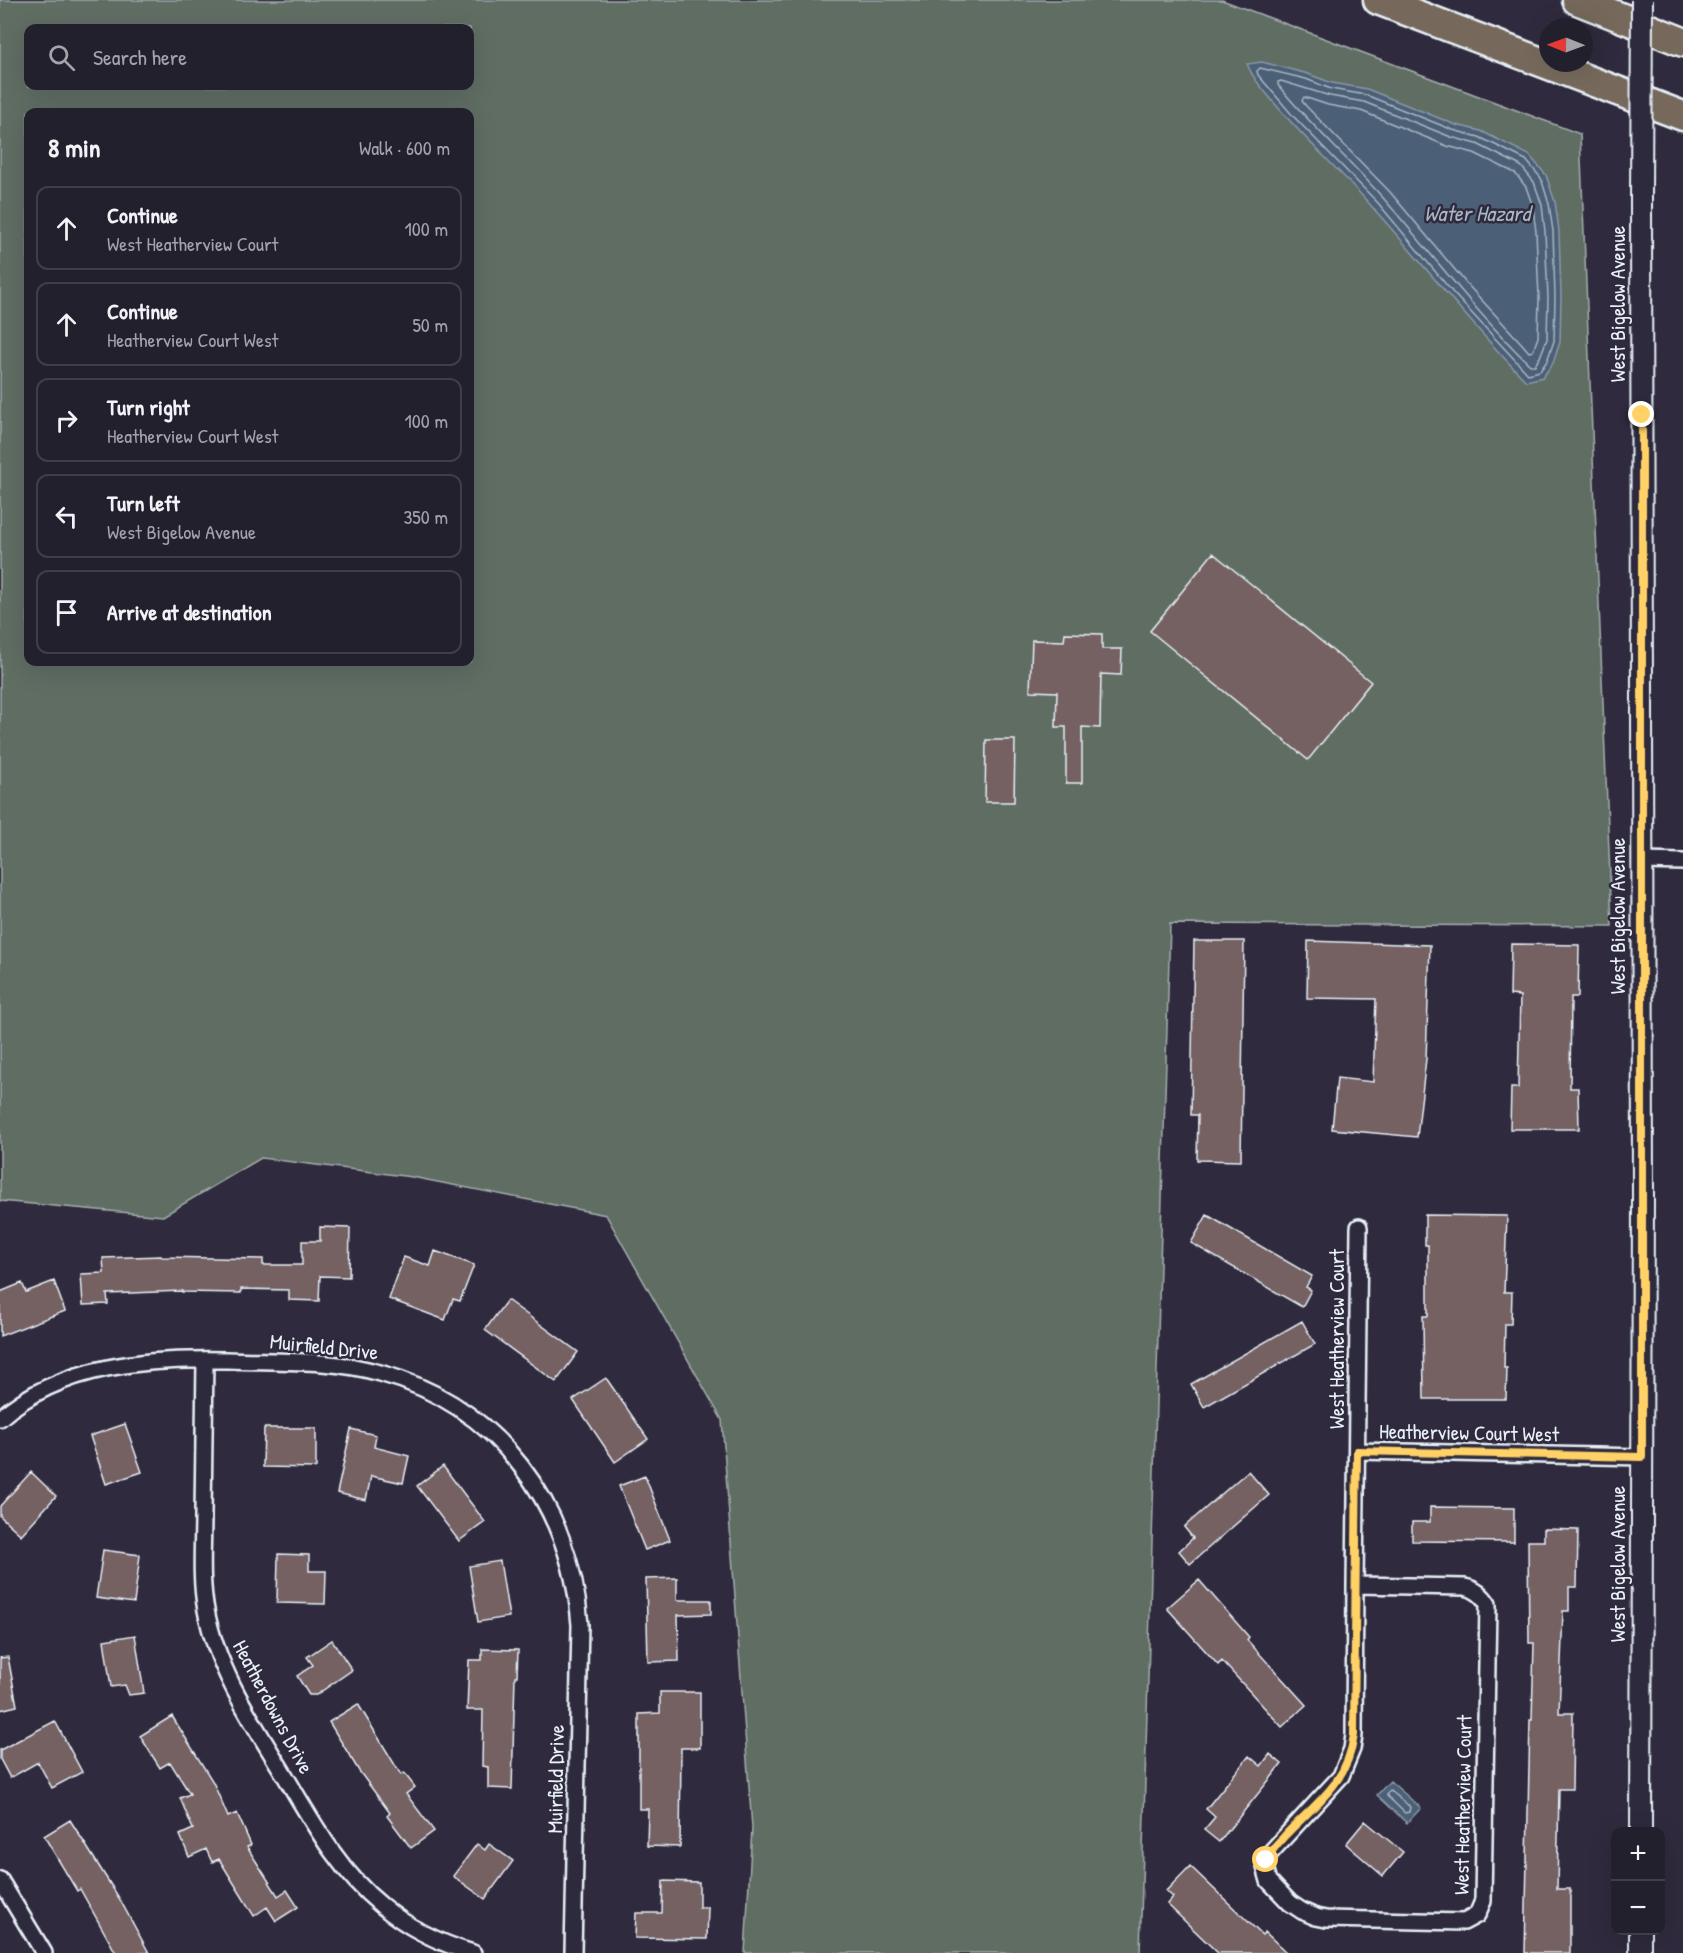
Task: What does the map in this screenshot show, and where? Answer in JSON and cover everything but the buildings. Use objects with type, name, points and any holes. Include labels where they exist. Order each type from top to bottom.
[{"type":"highway","points":[[1378,0],[1683,116]]},
{"type":"highway","points":[[1577,0],[1683,42]]},
{"type":"street","name":"West Bigelow Avenue","points":[[1641,1827],[1642,0]]},
{"type":"street","points":[[1642,861],[1683,861]]},
{"type":"street","name":"West Heatherview Court","points":[[1357,1451],[1359,1227]]},
{"type":"street","name":"Muirfield Drive","points":[[0,1418],[28,1398],[55,1384],[83,1374],[141,1361],[205,1360],[340,1365],[379,1372],[408,1381],[444,1399],[484,1428],[506,1449],[542,1497],[567,1551],[574,1581],[580,1625],[573,1953]]},
{"type":"street","name":"Heatherdowns Drive","points":[[205,1360],[204,1597],[214,1641],[224,1669],[267,1748],[321,1837],[358,1884],[404,1923],[431,1938],[473,1953]]},
{"type":"street","name":"Heatherview Court West","points":[[1355,1586],[1357,1451],[1642,1457]]},
{"type":"street","name":"West Heatherview Court","points":[[1355,1586],[1465,1587],[1472,1588],[1483,1596],[1488,1604],[1483,1901],[1477,1915],[1464,1922],[1326,1920],[1302,1911],[1290,1903],[1269,1881],[1266,1873],[1266,1860],[1270,1853],[1341,1776],[1352,1749],[1355,1586]]},
{"type":"street","points":[[0,1880],[44,1953]]},
{"type":"street","points":[[1640,1935],[1640,1953]]},
{"type":"green space","points":[[0,0],[1222,0],[1580,134],[1612,926],[1170,924],[1140,1953],[745,1953],[752,1828],[722,1420],[606,1215],[412,1177],[261,1158],[163,1216],[0,1201]]},
{"type":"water","name":"Water Hazard","points":[[1262,62],[1332,83],[1367,89],[1456,125],[1481,131],[1529,155],[1546,175],[1555,202],[1559,231],[1560,342],[1553,363],[1543,377],[1526,381],[1362,196],[1288,119],[1256,81],[1247,64]]},
{"type":"water","points":[[1390,1781],[1421,1808],[1407,1823],[1377,1795]]},
{"type":"route","points":[[1266,1860],[1332,1788],[1348,1763],[1352,1749],[1357,1451],[1642,1457],[1642,415]]}]
